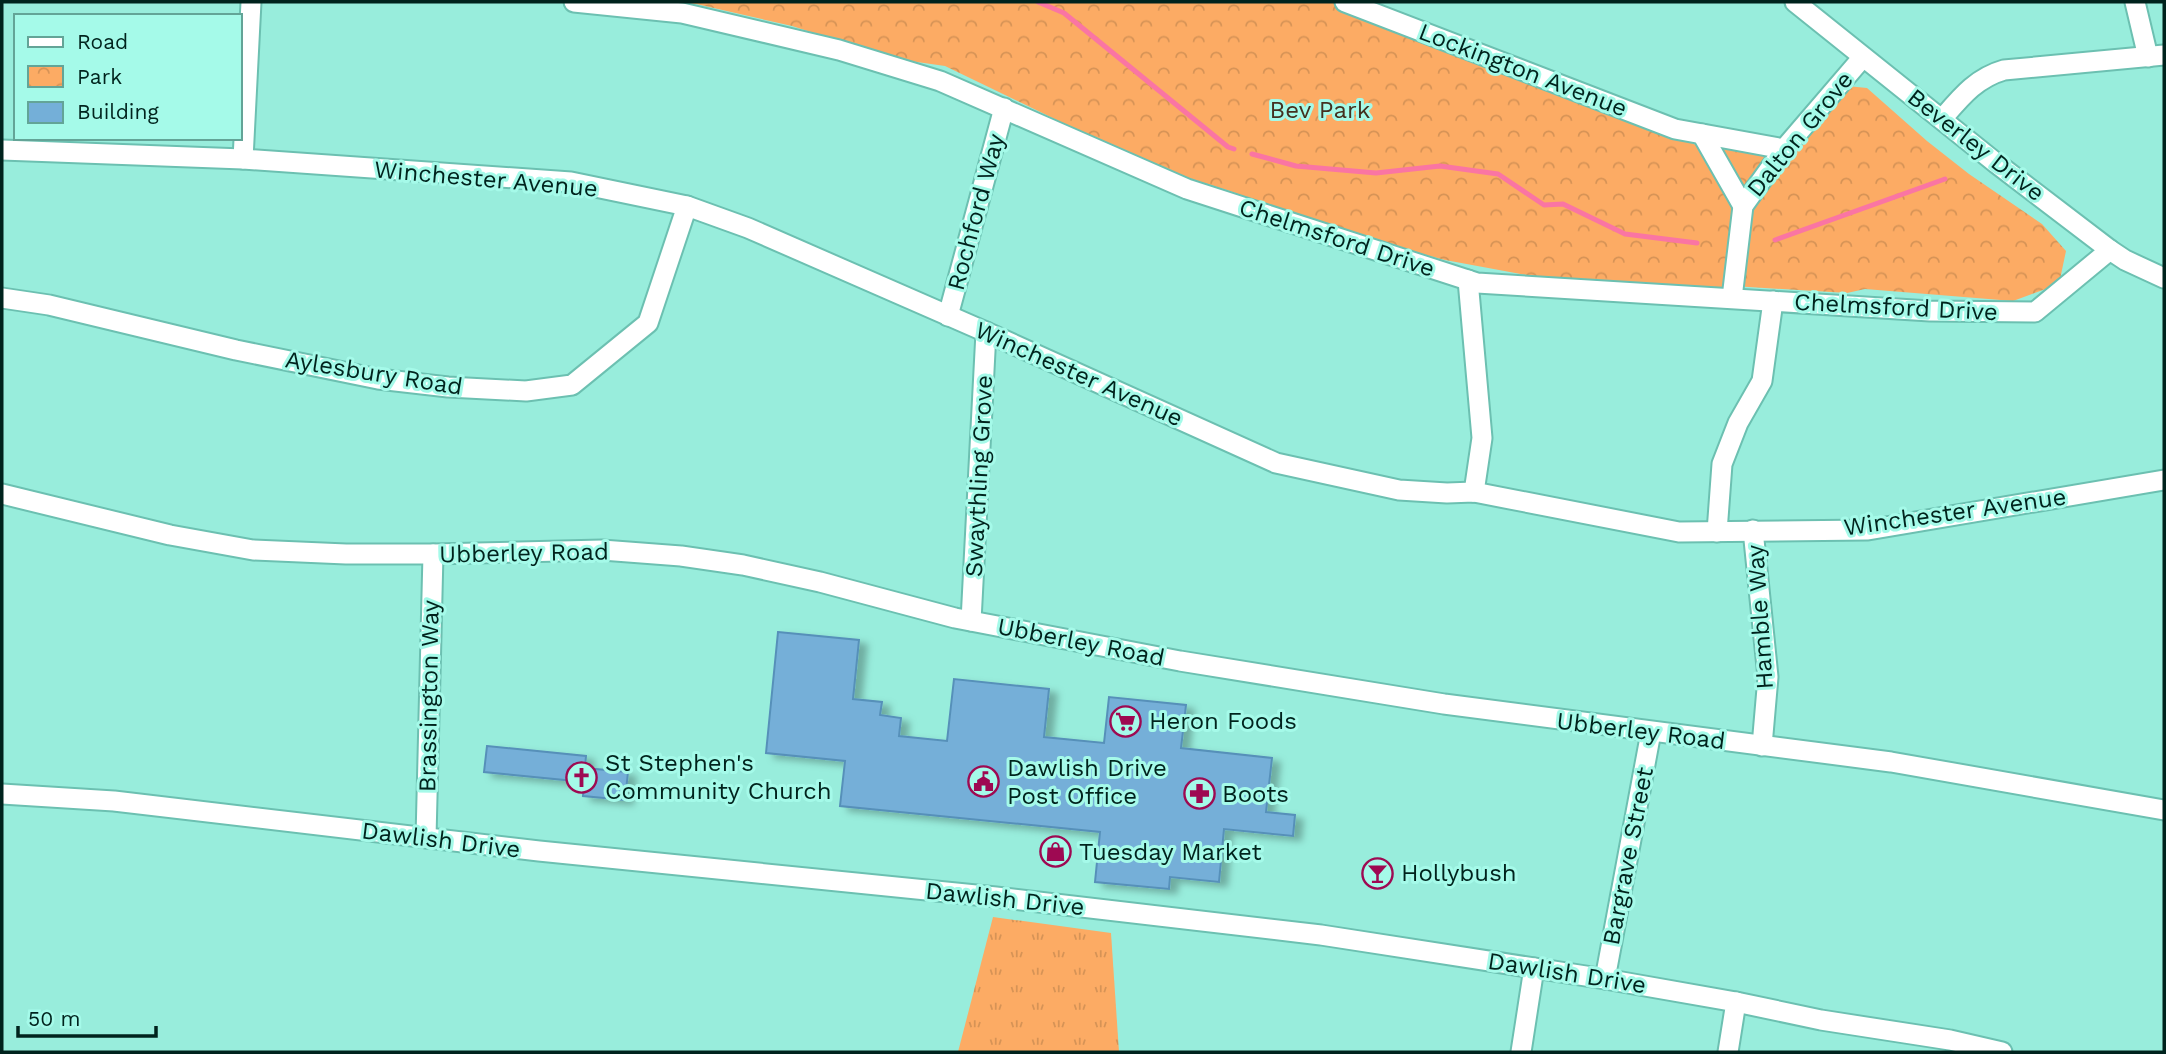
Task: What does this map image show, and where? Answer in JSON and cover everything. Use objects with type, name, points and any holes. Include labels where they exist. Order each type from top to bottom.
[{"type":"street","points":[[243,159],[251,2]]},
{"type":"street","name":"Chelmsford Drive","points":[[574,2],[682,13],[839,50],[940,81],[1187,189],[1477,284],[1930,311],[2035,312],[2110,250]]},
{"type":"street","name":"Lockington Avenue","points":[[1345,2],[1675,129],[1784,149]]},
{"type":"street","name":"Beverley Drive","points":[[1795,2],[2110,250],[2164,278]]},
{"type":"street","points":[[1942,119],[1972,85],[1993,73],[2156,56],[2135,2]]},
{"type":"street","name":"Dalton Grove","points":[[1732,298],[1743,206],[1784,149],[1863,57]]},
{"type":"street","name":"Rochford Way","points":[[948,316],[1004,108]]},
{"type":"street","points":[[1702,134],[1743,206]]},
{"type":"street","name":"Winchester Avenue","points":[[2,150],[243,159],[571,182],[687,206],[748,228],[1276,463],[1399,490],[1474,492],[1679,532],[1717,532],[1868,530],[2164,480]]},
{"type":"street","name":"Aylesbury Road","points":[[2,298],[48,305],[236,350],[378,379],[448,387],[526,391],[572,385],[648,323],[687,206]]},
{"type":"street","points":[[1468,280],[1482,438],[1474,492]]},
{"type":"street","points":[[1717,532],[1722,464],[1738,423],[1762,381],[1773,300]]},
{"type":"street","name":"Swaythling Grove","points":[[971,621],[986,332]]},
{"type":"street","name":"Ubberley Road","points":[[2,494],[170,535],[253,550],[346,554],[602,550],[681,556],[743,565],[971,621],[1191,663],[1444,705],[1891,762],[2164,810]]},
{"type":"street","name":"Hamble Way","points":[[1753,530],[1768,677],[1762,746]]},
{"type":"street","name":"Brassington Way","points":[[426,838],[433,554]]},
{"type":"street","name":"Bargrave Street","points":[[1605,979],[1651,732]]},
{"type":"street","name":"Dawlish Drive","points":[[2,794],[114,801],[426,838],[996,897],[1321,935],[1605,979],[1821,1020],[1950,1040],[2002,1052]]},
{"type":"street","points":[[1521,1052],[1534,968]]},
{"type":"street","points":[[1728,1052],[1736,1002]]},
{"type":"green space","name":"Bev Park","points":[[677,2],[1334,2],[1432,38],[1696,145],[1789,159],[1847,86],[1867,88],[1969,174],[2042,224],[2066,251],[2059,284],[2013,301],[1865,289],[1847,293],[1733,286],[1697,289],[1537,277],[1445,260],[1337,231],[1230,191],[1156,168],[945,66],[896,59],[792,26]]},
{"type":"green space","points":[[993,917],[1111,933],[1119,1052],[958,1052]]},
{"type":"building","points":[[778,632],[859,640],[853,699],[882,702],[880,715],[901,718],[899,736],[947,741],[954,679],[1049,689],[1044,737],[1104,743],[1109,697],[1186,705],[1181,748],[1272,758],[1266,812],[1295,815],[1293,836],[1224,829],[1219,882],[1170,877],[1169,889],[1095,882],[1100,832],[840,806],[845,761],[766,753]]},
{"type":"building","name":"St Stephen's Community Church","points":[[487,746],[586,756],[585,768],[628,772],[625,800],[583,796],[584,782],[484,772]]},
{"type":"waterway","points":[[1038,2],[1064,13],[1228,147],[1234,149]]},
{"type":"waterway","points":[[1252,154],[1296,166],[1376,173],[1440,166],[1498,174],[1544,205],[1563,204],[1625,234],[1697,243]]},
{"type":"waterway","points":[[1775,240],[1945,179]]},
{"type":"place","name":"Heron Foods","points":[[1126,721]]},
{"type":"place","name":"St Stephen's Community Church","points":[[582,777]]},
{"type":"place","name":"Dawlish Drive Post Office","points":[[984,782]]},
{"type":"place","name":"Boots","points":[[1199,794]]},
{"type":"place","name":"Tuesday Market","points":[[1056,852]]},
{"type":"place","name":"Hollybush","points":[[1378,873]]}]
